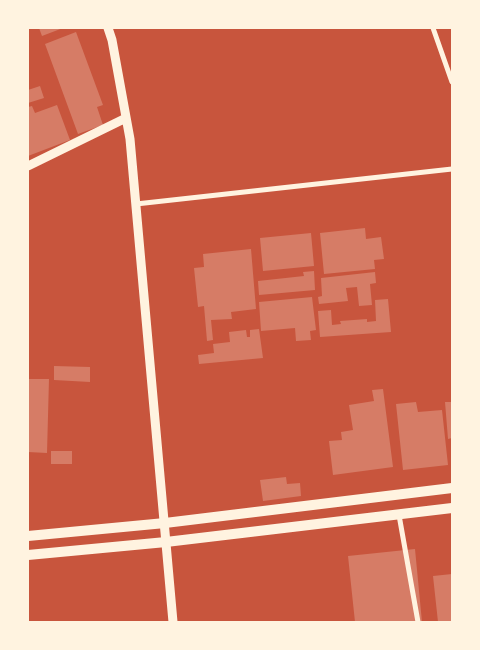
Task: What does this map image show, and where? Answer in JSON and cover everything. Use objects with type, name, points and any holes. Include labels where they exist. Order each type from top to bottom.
[{"type":"main road","points":[[28,536],[165,523],[452,488]]},
{"type":"main road","points":[[28,555],[166,542],[452,508]]},
{"type":"street","points":[[108,28],[112,40],[126,118],[136,204],[173,622]]},
{"type":"street","points":[[433,28],[452,82]]},
{"type":"street","points":[[28,166],[126,118]]},
{"type":"street","points":[[136,204],[452,169]]},
{"type":"street","points":[[399,514],[418,622]]},
{"type":"building","points":[[39,28],[63,28],[42,36]]},
{"type":"building","points":[[76,32],[103,105],[97,107],[103,125],[78,134],[45,44]]},
{"type":"building","points":[[40,86],[44,98],[28,103],[28,90]]},
{"type":"building","points":[[57,105],[70,140],[28,156],[28,107],[32,106],[35,113]]},
{"type":"building","points":[[365,228],[366,239],[381,237],[384,259],[374,260],[375,269],[324,274],[320,233]]},
{"type":"building","points":[[311,233],[314,266],[263,271],[260,238]]},
{"type":"building","points":[[251,249],[256,309],[231,312],[232,319],[211,320],[213,340],[207,341],[204,306],[198,307],[194,268],[204,267],[203,254]]},
{"type":"building","points":[[314,271],[315,290],[259,295],[258,281],[304,276],[303,272]]},
{"type":"building","points":[[375,272],[376,283],[370,284],[372,305],[359,306],[357,287],[346,288],[348,301],[319,304],[318,297],[322,296],[321,278]]},
{"type":"building","points":[[312,297],[316,330],[310,331],[311,340],[296,341],[295,328],[261,331],[259,302]]},
{"type":"building","points":[[388,299],[391,332],[320,337],[318,311],[331,310],[332,325],[341,324],[340,321],[367,319],[367,322],[376,321],[375,300]]},
{"type":"building","points":[[259,329],[263,358],[199,364],[198,355],[214,353],[213,344],[230,342],[229,332],[246,330],[247,337],[250,337],[250,330]]},
{"type":"building","points":[[54,366],[90,367],[90,382],[54,380]]},
{"type":"building","points":[[28,379],[49,379],[47,453],[28,452]]},
{"type":"building","points":[[383,389],[393,467],[333,475],[329,441],[342,440],[341,432],[353,430],[349,405],[374,401],[372,390]]},
{"type":"building","points":[[416,402],[418,412],[442,410],[448,465],[403,470],[396,404]]},
{"type":"building","points":[[445,402],[452,402],[452,438],[448,439]]},
{"type":"building","points":[[51,451],[72,451],[72,464],[51,464]]},
{"type":"building","points":[[286,477],[287,484],[300,483],[301,496],[263,501],[260,480]]},
{"type":"building","points":[[415,549],[422,622],[355,622],[348,556]]},
{"type":"building","points":[[452,574],[452,622],[438,622],[433,576]]}]
